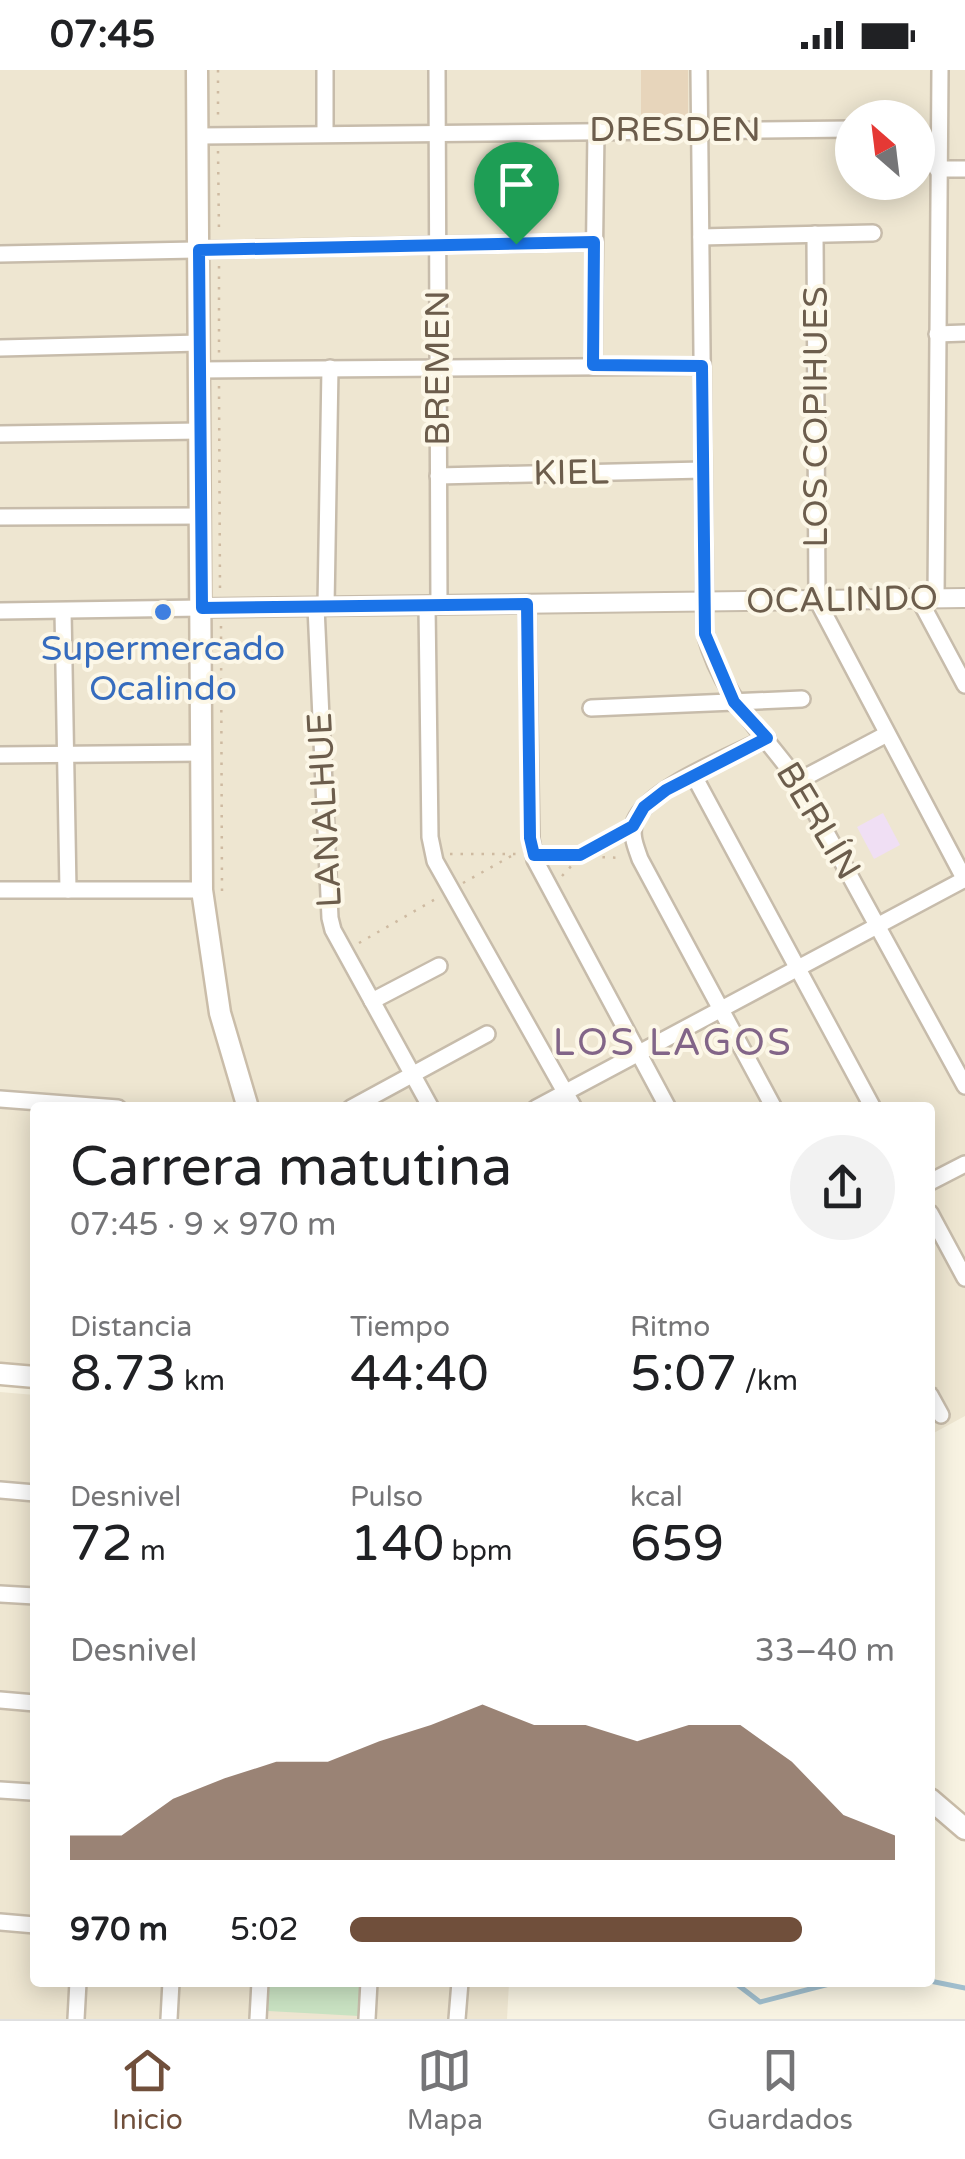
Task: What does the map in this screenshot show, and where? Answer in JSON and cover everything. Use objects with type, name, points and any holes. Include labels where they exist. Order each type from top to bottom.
[{"type":"main road","points":[[198,70],[202,890],[220,1013],[246,1102]]},
{"type":"main road","points":[[0,1374],[30,1377]]},
{"type":"main road","points":[[935,1803],[965,1829]]},
{"type":"street","points":[[324,134],[325,70]]},
{"type":"street","name":"BREMEN","points":[[437,70],[438,476],[430,837],[450,890],[571,1102]]},
{"type":"street","name":"BERLÍN","points":[[700,70],[704,602],[708,645],[734,702],[798,781],[965,1086]]},
{"type":"street","points":[[940,70],[928,599],[965,685]]},
{"type":"street","name":"DRESDEN","points":[[198,136],[835,129]]},
{"type":"street","points":[[593,365],[596,130]]},
{"type":"street","points":[[937,169],[965,168]]},
{"type":"street","name":"LOS COPIHUES","points":[[701,237],[873,232]]},
{"type":"street","name":"LOS COPIHUES","points":[[815,234],[816,600]]},
{"type":"street","points":[[0,254],[594,242]]},
{"type":"street","points":[[937,334],[965,334]]},
{"type":"street","points":[[0,348],[200,343]]},
{"type":"street","points":[[200,370],[702,366]]},
{"type":"street","name":"LANALHUE","points":[[330,368],[321,606],[330,918],[344,951],[428,1102]]},
{"type":"street","points":[[0,434],[200,430]]},
{"type":"street","name":"KIEL","points":[[438,476],[703,470]]},
{"type":"street","points":[[0,517],[201,516]]},
{"type":"street","name":"OCALINDO","points":[[0,611],[965,598]]},
{"type":"street","points":[[547,1102],[965,879],[816,600]]},
{"type":"street","points":[[527,604],[530,838],[534,855],[665,1102]]},
{"type":"street","points":[[63,611],[68,890]]},
{"type":"street","points":[[591,708],[802,699]]},
{"type":"street","points":[[798,781],[886,734]]},
{"type":"street","points":[[767,738],[644,807],[633,826],[633,838],[640,860],[771,1102]]},
{"type":"street","points":[[0,755],[202,753]]},
{"type":"street","points":[[694,776],[870,1102]]},
{"type":"street","points":[[1,890],[202,890]]},
{"type":"street","points":[[372,1001],[439,966]]},
{"type":"street","points":[[362,1102],[487,1034]]},
{"type":"street","points":[[0,1099],[39,1102]]},
{"type":"street","points":[[935,1179],[965,1164]]},
{"type":"street","points":[[935,1222],[965,1278]]},
{"type":"street","points":[[935,1404],[941,1415]]},
{"type":"street","points":[[0,1490],[30,1492]]},
{"type":"street","points":[[0,1594],[30,1596]]},
{"type":"street","points":[[0,1700],[30,1703]]},
{"type":"street","points":[[0,1790],[30,1792]]},
{"type":"street","points":[[0,1922],[30,1924]]},
{"type":"street","points":[[76,2019],[78,1987]]},
{"type":"street","points":[[169,2019],[171,1987]]},
{"type":"street","points":[[258,2019],[260,1987]]},
{"type":"street","points":[[367,2019],[369,1987]]},
{"type":"street","points":[[457,2019],[460,1987]]},
{"type":"path","points":[[550,888],[580,855],[633,826]]},
{"type":"path","points":[[344,951],[514,854],[434,854]]},
{"type":"path","points":[[534,855],[640,860]]},
{"type":"shaded area","points":[[0,70],[965,70],[965,1416],[935,1432],[935,1102],[30,1102],[30,1365],[0,1362]]},
{"type":"shaded area","points":[[883,813],[900,845],[874,859],[857,827]]},
{"type":"shaded area","points":[[0,1392],[30,1395],[30,1987],[509,1987],[507,2019],[0,2019]]},
{"type":"green space","points":[[269,1987],[361,1987],[359,2016],[268,2011]]},
{"type":"building","points":[[641,70],[688,70],[688,119],[641,119]]},
{"type":"waterway","points":[[935,1982],[965,1988]]},
{"type":"waterway","points":[[740,1987],[760,2002],[818,1987]]},
{"type":"place","name":"Supermercado Ocalindo","points":[[163,612]]},
{"type":"district","name":"LOS LAGOS","points":[[673,1043]]},
{"type":"route","points":[[594,242],[593,365],[702,366],[705,634],[734,702],[767,738],[666,790],[644,807],[633,826],[580,855],[534,855],[532,848],[527,604],[202,608],[199,250],[516,244],[594,242]]}]
